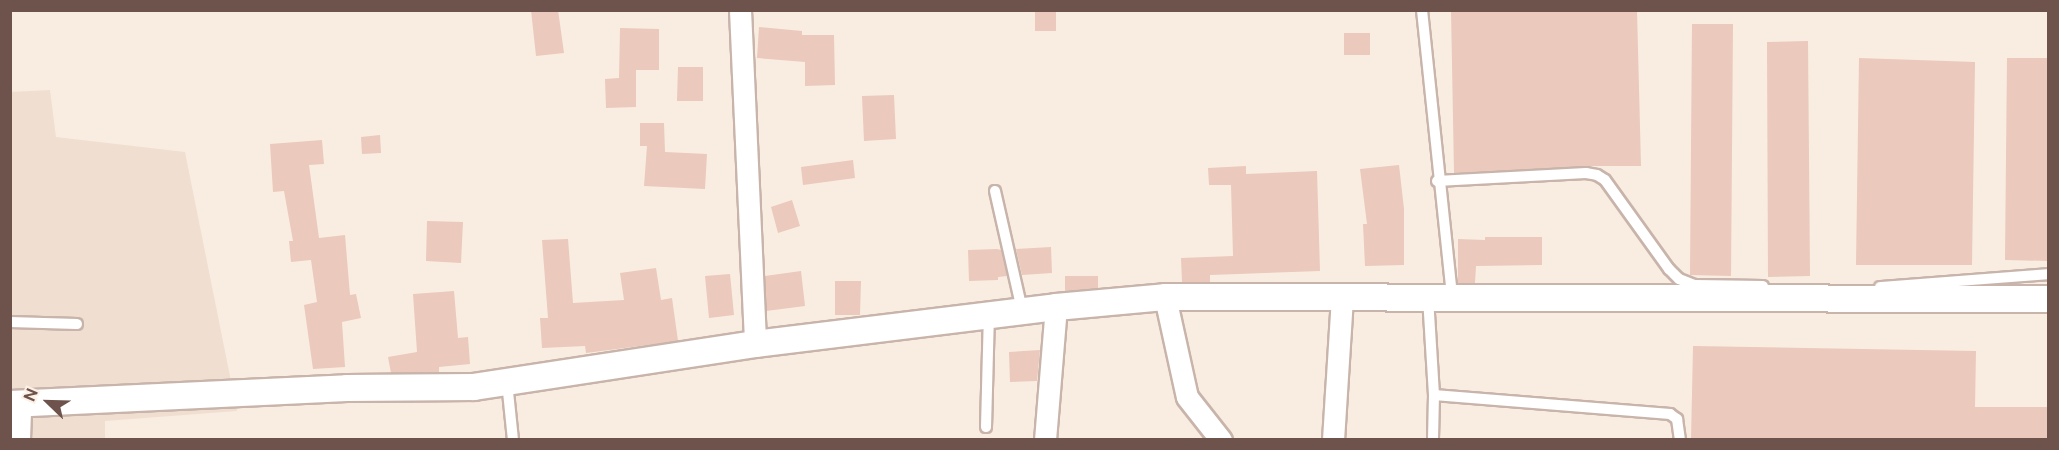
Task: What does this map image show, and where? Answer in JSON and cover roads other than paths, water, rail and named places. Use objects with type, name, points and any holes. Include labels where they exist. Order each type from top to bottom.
[{"type":"street","points":[[740,10],[755,344]]},
{"type":"street","points":[[19,440],[15,404],[347,388],[474,387],[755,344],[1056,307],[1165,297],[2049,299]]},
{"type":"street","points":[[1165,297],[1187,397],[1221,440]]},
{"type":"street","points":[[1333,440],[1342,297]]},
{"type":"street","points":[[1045,440],[1056,307]]},
{"type":"lane","points":[[1422,10],[1437,181],[1440,297],[1433,440]]},
{"type":"lane","points":[[1437,181],[1586,173],[1597,175],[1605,180],[1669,269],[1679,279],[1695,285],[1777,286]]},
{"type":"lane","points":[[995,190],[1022,311]]},
{"type":"lane","points":[[1800,286],[1869,288],[2049,274]]},
{"type":"lane","points":[[986,427],[989,315]]},
{"type":"lane","points":[[10,322],[77,324]]},
{"type":"lane","points":[[507,382],[513,440]]},
{"type":"lane","points":[[1434,394],[1670,414],[1677,419],[1680,440]]}]
